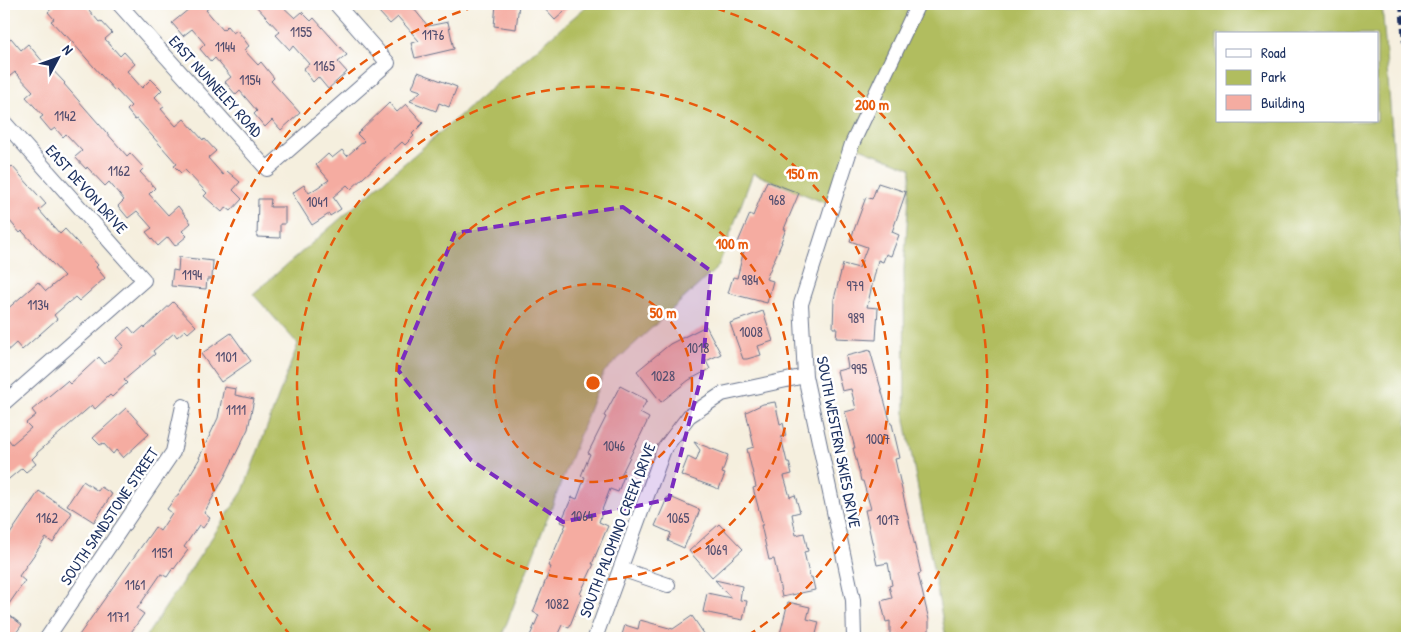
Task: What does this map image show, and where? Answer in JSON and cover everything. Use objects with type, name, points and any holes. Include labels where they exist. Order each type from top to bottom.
[{"type":"street","name":"EAST NUNNELEY ROAD","points":[[119,4],[267,169],[388,63],[336,4]]},
{"type":"street","name":"SOUTH WESTERN SKIES DRIVE","points":[[854,638],[853,600],[805,376],[801,304],[852,144],[918,4]]},
{"type":"street","name":"EAST DEVON DRIVE","points":[[4,122],[144,280],[4,402]]},
{"type":"street","name":"SOUTH PALOMINO CREEK DRIVE","points":[[596,638],[664,449],[689,416],[722,394],[805,376]]},
{"type":"street","name":"SOUTH SANDSTONE STREET","points":[[47,638],[173,452],[184,406]]},
{"type":"street","points":[[621,569],[668,585]]},
{"type":"highlighted area","points":[[623,207],[711,271],[702,374],[669,499],[563,522],[471,460],[398,370],[455,233]]},
{"type":"green space","points":[[589,4],[1382,4],[1407,321],[1407,638],[946,638],[905,420],[904,269],[911,168],[852,145],[832,206],[753,173],[718,267],[604,372],[501,638],[145,638],[243,491],[298,344],[253,294]]},
{"type":"building","points":[[57,4],[84,4],[99,22],[101,21],[112,33],[105,39],[120,56],[124,52],[135,64],[127,71],[142,88],[151,79],[162,90],[155,97],[164,107],[161,109],[176,126],[184,119],[216,151],[208,158],[223,175],[227,171],[240,182],[233,190],[242,199],[231,211],[226,207],[222,212],[204,196],[207,193],[185,170],[181,173],[174,166],[177,164],[127,110],[131,106],[51,21],[54,19],[48,12]]},
{"type":"building","points":[[195,4],[214,4],[206,10],[223,30],[227,26],[233,33],[237,30],[249,46],[244,50],[258,65],[261,62],[274,78],[271,81],[300,113],[281,130],[272,120],[265,127],[254,114],[257,111],[240,91],[236,95],[225,82],[231,77],[215,58],[211,62],[200,49],[205,44],[192,29],[183,36],[172,23]]},
{"type":"building","points":[[254,4],[280,4],[295,18],[302,12],[311,21],[314,18],[347,55],[338,62],[347,72],[328,89],[318,77],[313,82],[303,69],[309,64],[293,46],[290,50],[276,35],[280,32]]},
{"type":"building","points":[[388,4],[420,4],[414,9],[428,26],[448,22],[454,49],[415,58],[411,43],[419,41],[398,17],[390,24],[379,12]]},
{"type":"building","points":[[496,4],[519,4],[516,29],[494,26]]},
{"type":"building","points":[[540,4],[573,4],[555,20]]},
{"type":"building","points":[[11,38],[21,50],[28,44],[65,83],[127,156],[130,153],[144,168],[140,172],[155,188],[149,194],[168,215],[178,206],[191,223],[182,231],[187,236],[175,246],[168,237],[158,246],[146,232],[152,228],[137,211],[128,218],[118,206],[124,200],[109,182],[105,186],[75,157],[82,151],[66,134],[63,137],[55,128],[51,131],[40,118],[43,116],[26,97],[33,91],[15,72],[4,81],[4,44]]},
{"type":"building","points":[[418,72],[457,87],[449,107],[439,103],[436,111],[410,101],[421,91],[412,88]]},
{"type":"building","points":[[389,103],[397,112],[406,104],[423,123],[412,134],[414,136],[405,145],[402,142],[351,189],[347,185],[333,197],[341,209],[312,225],[292,193],[304,185],[309,193],[329,180],[316,165],[328,154],[332,158],[342,150],[347,156],[364,141],[357,134]]},
{"type":"building","points":[[12,166],[46,204],[39,210],[60,234],[65,229],[98,265],[96,267],[105,278],[79,301],[75,297],[54,315],[57,319],[22,350],[16,343],[4,354],[4,312],[38,282],[46,291],[64,276],[22,231],[20,233],[4,214],[4,173]]},
{"type":"building","points":[[767,181],[799,193],[784,229],[786,229],[782,242],[766,279],[773,281],[767,303],[728,293],[733,277],[737,278],[744,250],[736,247],[750,214],[753,216]]},
{"type":"building","points":[[878,183],[906,192],[892,232],[899,235],[891,256],[886,254],[883,262],[878,260],[867,307],[878,308],[876,340],[836,338],[837,328],[833,328],[834,299],[843,264],[859,268],[867,247],[850,241],[866,197],[872,199]]},
{"type":"building","points":[[258,199],[271,199],[270,207],[285,207],[285,224],[280,224],[280,238],[257,237]]},
{"type":"building","points":[[179,257],[213,261],[212,279],[207,279],[206,289],[171,286],[173,270],[178,271]]},
{"type":"building","points":[[173,302],[196,326],[188,333],[185,330],[177,337],[174,333],[153,351],[155,354],[124,380],[127,383],[112,397],[110,395],[95,409],[92,405],[37,453],[32,459],[36,464],[26,472],[22,468],[4,483],[4,434],[12,444],[31,428],[26,423],[36,415],[32,410],[67,381],[70,384],[99,357],[105,364],[124,346],[117,338],[129,327],[135,334],[144,326],[145,328]]},
{"type":"building","points":[[763,311],[773,341],[758,346],[761,355],[743,359],[730,323]]},
{"type":"building","points":[[706,326],[721,354],[706,361],[710,369],[689,380],[661,402],[637,371],[670,344]]},
{"type":"building","points":[[231,333],[251,361],[221,382],[201,354]]},
{"type":"building","points":[[870,350],[900,458],[895,459],[921,573],[918,574],[929,620],[929,638],[899,638],[898,635],[890,635],[890,621],[886,622],[881,601],[892,598],[889,586],[892,585],[888,563],[877,565],[865,510],[871,509],[863,481],[861,481],[853,448],[855,448],[845,412],[856,409],[851,389],[842,391],[837,371],[848,368],[846,356]]},
{"type":"building","points":[[620,386],[647,400],[640,413],[649,418],[621,475],[624,476],[618,492],[610,489],[602,510],[599,522],[608,526],[592,564],[594,564],[580,594],[582,595],[569,628],[562,625],[556,638],[529,638],[539,615],[533,612],[551,567],[548,566],[566,524],[561,522],[572,497],[577,499],[585,477],[581,476],[590,454],[588,453],[606,417],[604,416]]},
{"type":"building","points":[[224,387],[236,389],[235,395],[254,399],[248,429],[204,513],[210,518],[203,528],[199,525],[184,547],[188,550],[167,577],[161,574],[137,609],[144,614],[127,638],[77,638],[155,527],[160,531],[172,513],[167,509],[178,495],[200,458],[218,418]]},
{"type":"building","points":[[775,402],[780,424],[783,423],[786,436],[781,437],[792,474],[784,476],[790,497],[795,495],[800,512],[792,514],[796,535],[804,533],[808,551],[804,552],[815,590],[782,597],[774,559],[769,560],[761,525],[763,525],[753,488],[756,487],[747,449],[754,447],[746,412],[763,404]]},
{"type":"building","points":[[126,408],[149,434],[123,458],[116,450],[113,454],[103,443],[100,445],[93,438]]},
{"type":"building","points":[[694,442],[728,455],[722,473],[725,474],[719,489],[681,475],[688,457],[696,461],[700,450]]},
{"type":"building","points":[[83,481],[98,491],[101,487],[112,494],[94,522],[67,505]]},
{"type":"building","points":[[39,491],[72,513],[53,543],[46,538],[19,576],[25,581],[4,611],[4,543]]},
{"type":"building","points":[[668,496],[700,510],[684,548],[668,541],[671,533],[655,526]]},
{"type":"building","points":[[719,524],[743,549],[712,577],[689,551]]},
{"type":"building","points":[[715,580],[742,586],[740,600],[747,601],[743,620],[703,612],[707,593],[731,598]]},
{"type":"building","points":[[788,602],[810,607],[807,619],[819,622],[815,638],[798,638],[780,634]]},
{"type":"building","points":[[4,611],[22,625],[12,638],[4,638]]},
{"type":"building","points":[[692,616],[707,638],[621,638],[625,625],[638,629],[640,620],[673,629]]},
{"type":"railway","points":[[1401,4],[1407,87]]}]
